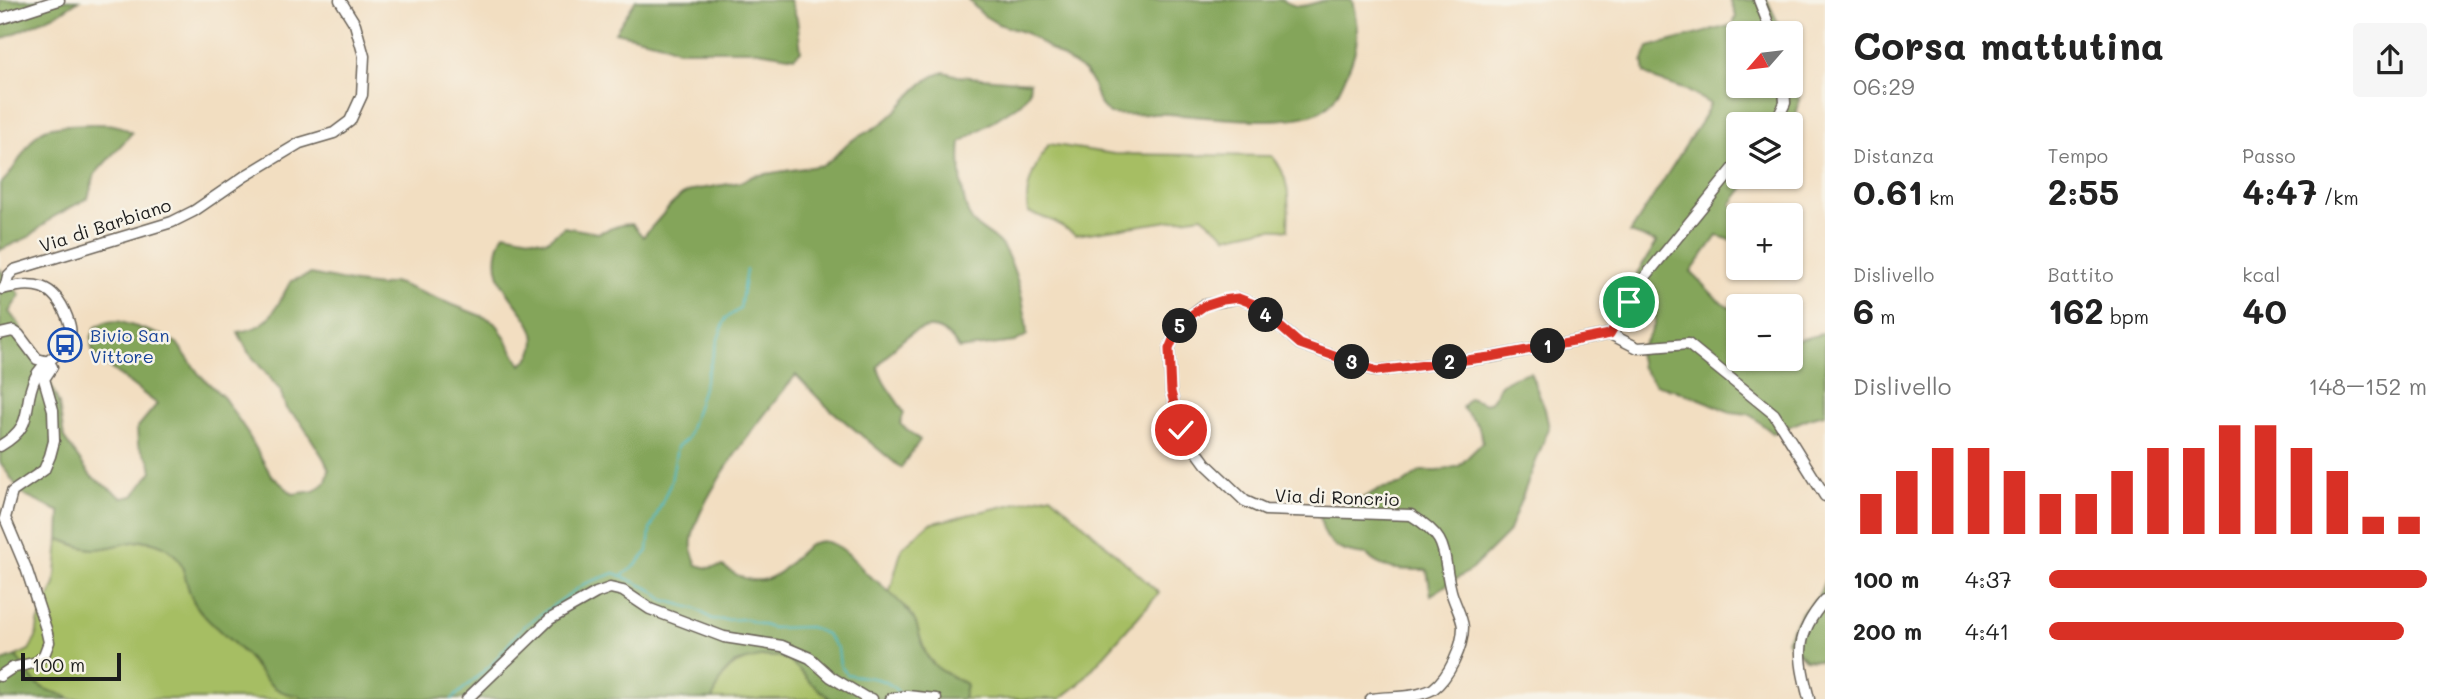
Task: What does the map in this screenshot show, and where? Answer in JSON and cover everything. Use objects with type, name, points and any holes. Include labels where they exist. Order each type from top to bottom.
[{"type":"street","points":[[0,19],[59,0]]},
{"type":"street","name":"Via di Barbiano","points":[[2,288],[14,270],[172,222],[194,211],[300,143],[334,133],[350,121],[362,95],[365,56],[355,24],[340,0]]},
{"type":"street","points":[[1759,0],[1767,21]]},
{"type":"street","points":[[1726,178],[1645,276],[1610,334],[1638,348],[1688,344],[1774,414],[1825,496]]},
{"type":"street","name":"Via di Barbiano","points":[[2,288],[25,285],[43,287],[55,294],[59,300],[67,316],[70,335],[68,342],[49,362]]},
{"type":"street","name":"Via di Roncrio","points":[[1371,699],[1417,698],[1435,687],[1457,652],[1463,626],[1451,591],[1445,550],[1430,527],[1411,515],[1265,510],[1245,501],[1206,464],[1181,430],[1171,392],[1169,349],[1177,330],[1187,318],[1204,306],[1238,298],[1254,304],[1300,344],[1377,371],[1490,357],[1610,334]]},
{"type":"street","points":[[0,334],[13,331],[37,359],[49,362],[52,367],[44,379],[54,418],[54,441],[44,470],[12,492],[5,518],[26,568],[49,642],[44,655],[37,662],[12,668],[0,676]]},
{"type":"street","points":[[0,446],[22,428],[36,374],[49,362]]},
{"type":"street","points":[[467,699],[550,619],[610,588],[623,591],[650,608],[724,637],[782,646],[810,658],[831,677],[872,699]]},
{"type":"street","points":[[1809,699],[1800,652],[1802,636],[1814,613],[1825,600]]},
{"type":"street","points":[[891,699],[907,696],[936,699]]},
{"type":"green space","points":[[0,0],[79,0],[59,13],[0,40]]},
{"type":"green space","points":[[636,0],[790,0],[797,19],[801,51],[794,57],[752,50],[678,50],[662,43],[615,32]]},
{"type":"green space","points":[[968,0],[1282,0],[1289,4],[1305,6],[1328,0],[1352,0],[1357,28],[1356,45],[1351,63],[1335,97],[1324,109],[1310,115],[1271,120],[1168,114],[1109,114],[1099,103],[1085,72],[1026,33],[998,24],[983,15]]},
{"type":"green space","points":[[1730,0],[1767,0],[1777,21],[1734,21],[1736,16]]},
{"type":"green space","points":[[1726,27],[1726,98],[1799,98],[1797,112],[1726,112],[1726,189],[1743,189],[1732,203],[1726,203],[1726,239],[1717,236],[1691,272],[1726,305],[1726,371],[1803,371],[1803,339],[1825,333],[1825,414],[1773,433],[1749,414],[1730,412],[1655,384],[1641,366],[1638,353],[1655,322],[1654,298],[1630,284],[1657,242],[1630,233],[1710,104],[1686,90],[1656,80],[1645,73],[1643,60],[1648,47]]},
{"type":"green space","points":[[945,72],[958,76],[1030,82],[1029,92],[1021,103],[961,142],[960,150],[962,183],[969,215],[976,225],[999,242],[1007,255],[1020,289],[1027,335],[1015,342],[959,349],[949,336],[938,329],[927,328],[916,331],[896,346],[878,367],[904,413],[900,424],[920,440],[901,468],[824,404],[796,375],[715,485],[694,531],[692,549],[697,565],[708,568],[723,566],[744,578],[761,580],[775,575],[808,546],[819,541],[838,546],[909,612],[930,661],[966,684],[963,699],[831,699],[811,683],[792,662],[780,657],[764,656],[735,663],[724,674],[712,699],[302,699],[299,695],[283,692],[270,684],[246,655],[201,612],[191,596],[178,559],[168,549],[150,541],[141,541],[90,549],[59,539],[60,512],[27,497],[0,462],[0,269],[20,295],[9,312],[19,324],[28,345],[44,368],[59,404],[64,438],[91,476],[123,498],[133,496],[152,471],[150,461],[138,445],[137,428],[157,404],[97,358],[92,349],[91,339],[95,328],[105,322],[118,321],[177,343],[199,374],[224,398],[271,475],[293,494],[314,491],[326,482],[329,470],[324,459],[300,421],[286,409],[280,390],[248,352],[238,332],[250,330],[266,321],[291,281],[311,274],[355,283],[380,286],[393,282],[402,285],[489,319],[498,326],[521,365],[532,353],[535,339],[531,326],[504,287],[498,271],[497,253],[504,233],[546,241],[564,227],[598,233],[632,224],[643,237],[671,205],[693,190],[741,182],[753,176],[823,165],[848,143],[886,120],[928,80]]},
{"type":"green space","points":[[55,126],[117,126],[132,133],[95,174],[88,198],[53,217],[29,237],[0,250],[0,184],[39,133]]},
{"type":"green space","points":[[1049,144],[1114,154],[1272,156],[1286,181],[1288,230],[1265,229],[1227,237],[1202,216],[1076,235],[1053,221],[1028,212],[1027,194],[1032,176]]},
{"type":"green space","points":[[1530,372],[1545,409],[1549,428],[1508,533],[1472,569],[1431,595],[1427,570],[1403,570],[1380,565],[1367,555],[1339,549],[1327,538],[1320,511],[1339,511],[1379,489],[1403,484],[1421,471],[1438,471],[1459,466],[1483,442],[1478,425],[1462,408],[1469,398],[1486,404],[1492,400],[1504,382]]},
{"type":"green space","points":[[1051,495],[1159,593],[1078,685],[1060,699],[963,699],[966,684],[937,668],[927,656],[910,612],[889,594],[902,548],[929,524]]},
{"type":"green space","points":[[59,539],[85,548],[96,549],[147,541],[168,549],[178,559],[191,596],[201,612],[246,655],[270,684],[283,692],[299,695],[302,699],[70,699],[43,688],[16,656],[29,650],[36,638],[38,623],[55,584]]},
{"type":"green space","points":[[1825,580],[1825,661],[1805,659],[1786,640],[1801,613],[1818,597]]},
{"type":"green space","points":[[16,656],[39,685],[70,699],[0,699],[0,662]]},
{"type":"green space","points":[[764,656],[787,659],[831,699],[712,699],[720,681],[730,668],[745,660]]},
{"type":"waterway","points":[[623,575],[648,551],[650,530],[671,482],[677,447],[687,439],[718,339],[726,318],[740,309],[746,270]]},
{"type":"waterway","points":[[452,699],[492,664],[524,626],[584,584],[615,573],[652,590],[664,600],[696,609],[712,619],[745,619],[772,628],[809,627],[826,634],[838,649],[840,665],[847,674],[881,680],[898,692]]},
{"type":"place","name":"Bivio San Vittore","points":[[65,345]]},
{"type":"route","points":[[1181,430],[1171,392],[1169,349],[1177,330],[1187,318],[1204,306],[1223,300],[1238,298],[1254,304],[1300,344],[1377,371],[1490,357],[1610,334],[1629,302]]}]
